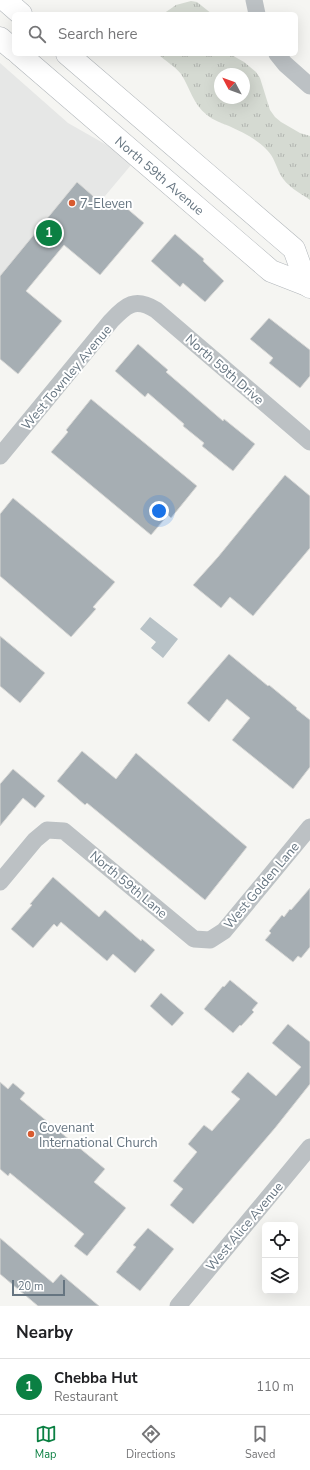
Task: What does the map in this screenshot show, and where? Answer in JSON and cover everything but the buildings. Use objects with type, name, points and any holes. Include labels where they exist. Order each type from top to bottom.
[{"type":"main road","points":[[5,0],[19,12]]},
{"type":"main road","points":[[0,38],[12,48]]},
{"type":"main road","name":"North 59th Avenue","points":[[21,56],[271,271],[309,286]]},
{"type":"main road","name":"North 59th Avenue","points":[[69,56],[294,249],[309,286]]},
{"type":"street","points":[[254,0],[257,12]]},
{"type":"street","points":[[278,56],[284,64],[310,86]]},
{"type":"street","name":"North 59th Drive","points":[[136,303],[147,304],[156,310],[310,442]]},
{"type":"street","name":"West Townley Avenue","points":[[0,456],[123,308],[136,303]]},
{"type":"street","name":"West Golden Lane","points":[[210,940],[224,931],[310,827]]},
{"type":"street","name":"North 59th Lane","points":[[0,882],[35,840],[48,830],[64,831],[194,938],[210,940]]},
{"type":"street","name":"West Alice Avenue","points":[[178,1306],[310,1147]]},
{"type":"shaded area","points":[[0,63],[68,123],[112,148],[131,165],[0,321]]},
{"type":"shaded area","points":[[150,617],[178,639],[163,658],[151,648],[156,642],[140,629]]},
{"type":"green space","points":[[191,1],[197,2],[210,12],[166,12],[176,5]]},
{"type":"green space","points":[[161,56],[234,56],[256,72],[260,78],[270,110],[275,117],[300,133],[310,136],[310,200],[283,179],[275,162],[263,146],[244,133],[220,123],[202,111],[181,74]]},
{"type":"place","name":"7-Eleven","points":[[72,203]]},
{"type":"place","name":"Chebba Hut","points":[[49,233]]},
{"type":"place","name":"Covenant International Church","points":[[31,1134]]}]
